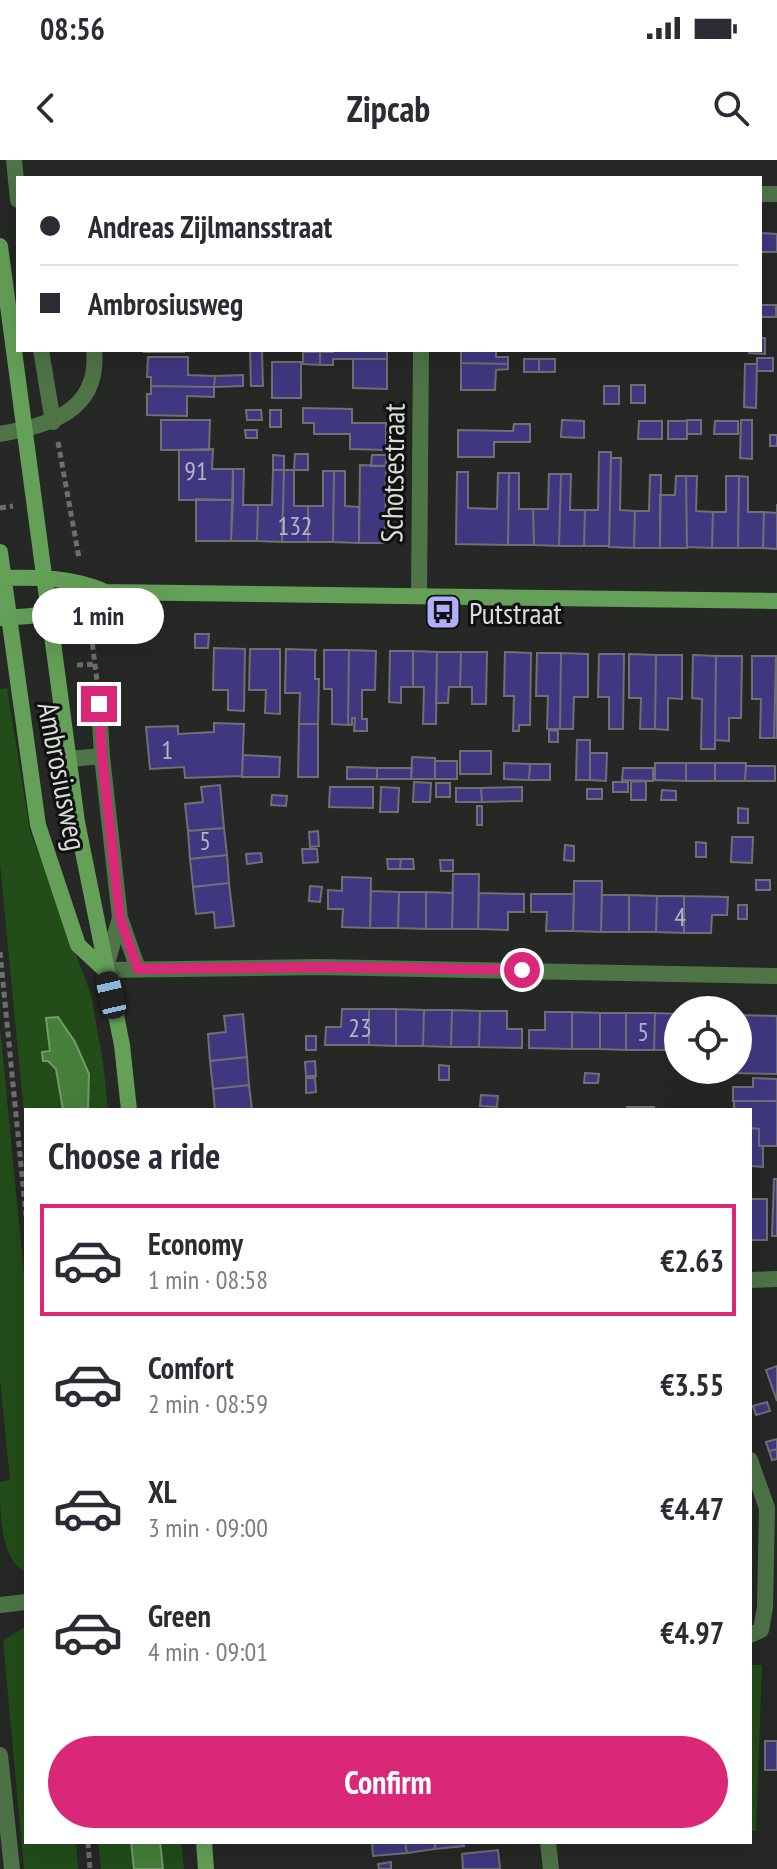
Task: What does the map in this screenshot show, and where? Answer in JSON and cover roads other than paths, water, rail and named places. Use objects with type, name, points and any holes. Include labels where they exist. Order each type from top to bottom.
[{"type":"main road","name":"Ambrosiusweg","points":[[0,246],[77,822],[122,1045],[129,1108]]},
{"type":"main road","name":"Ambrosiusweg","points":[[0,552],[4,618],[38,825],[78,945],[105,970]]},
{"type":"main road","points":[[2,578],[46,576],[83,582],[106,592],[777,601]]},
{"type":"main road","points":[[4,618],[51,615],[87,605],[106,592]]},
{"type":"main road","points":[[204,1844],[206,1869]]},
{"type":"street","points":[[41,352],[53,422]]},
{"type":"street","points":[[0,434],[53,422],[78,402],[92,384],[94,352]]},
{"type":"street","name":"Schotsestraat","points":[[419,596],[421,352]]},
{"type":"street","name":"Ambrosiusweg","points":[[99,704],[120,918],[138,969]]},
{"type":"street","name":"Ambrosiusweg","points":[[69,759],[102,756]]},
{"type":"street","name":"Ambrosiusweg","points":[[105,970],[120,918]]},
{"type":"street","points":[[105,970],[319,967],[777,976]]},
{"type":"street","points":[[752,1280],[777,1279]]},
{"type":"street","points":[[752,1466],[767,1508],[765,1607],[761,1630],[752,1634]]},
{"type":"street","points":[[0,1605],[24,1602]]},
{"type":"street","points":[[0,1755],[12,1869]]},
{"type":"street","points":[[548,1844],[551,1869]]},
{"type":"place","name":"Putstraat","points":[[443,612]]}]
